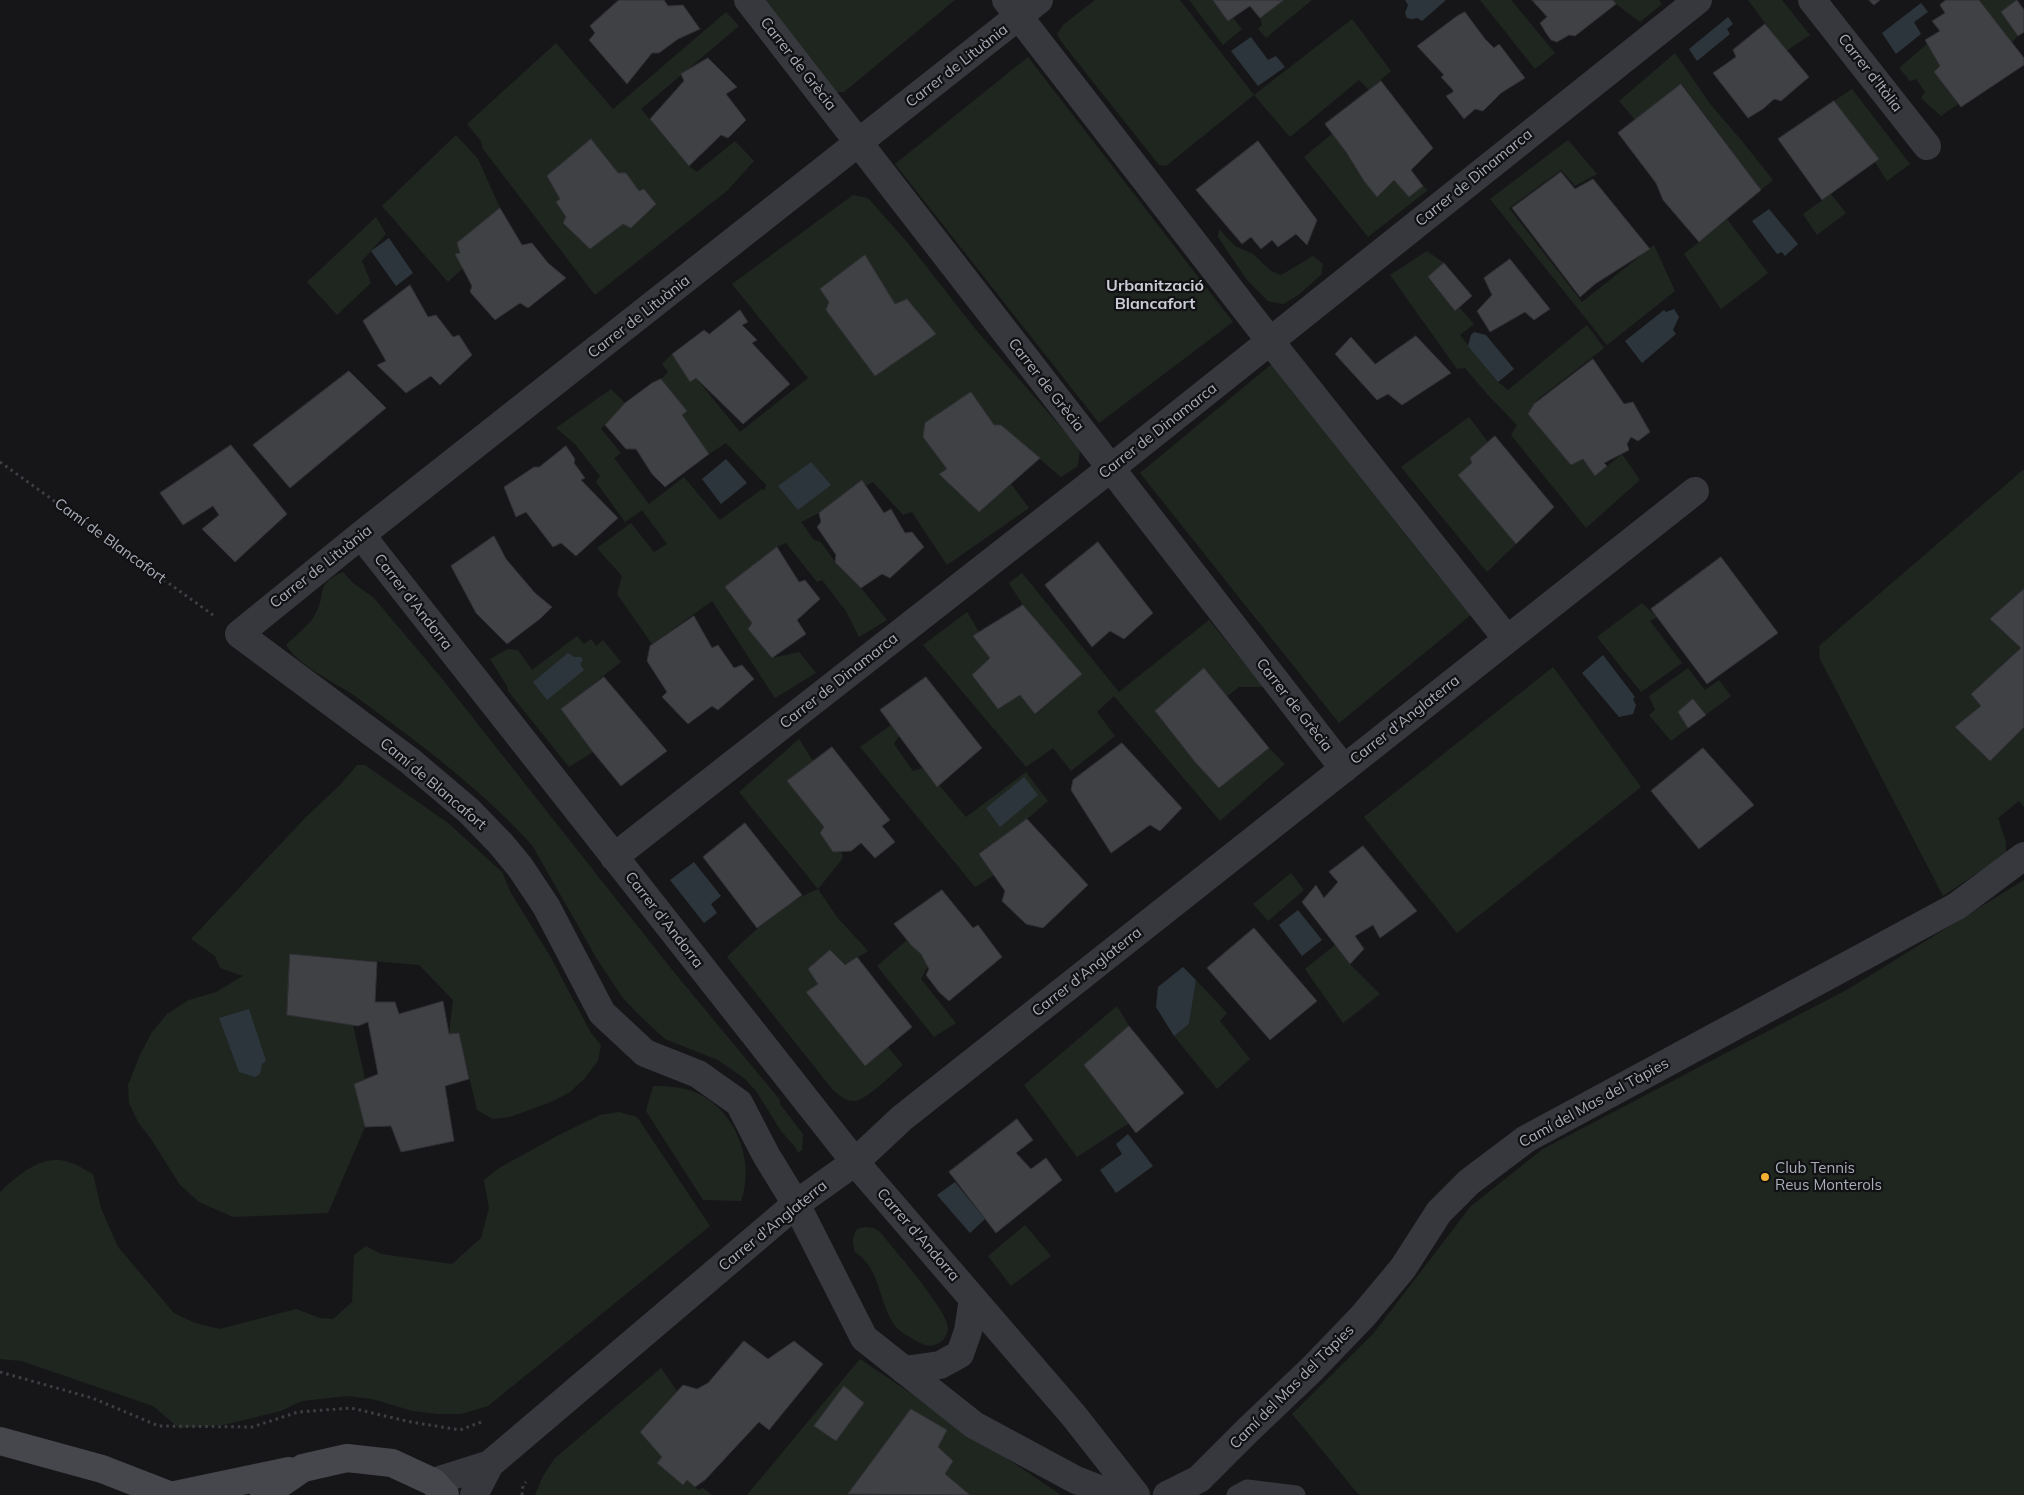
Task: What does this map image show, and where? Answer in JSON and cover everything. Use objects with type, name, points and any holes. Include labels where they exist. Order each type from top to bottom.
[{"type":"main road","points":[[0,1441],[102,1469],[169,1495]]},
{"type":"main road","points":[[175,1495],[347,1458],[392,1462],[439,1489]]},
{"type":"main road","points":[[264,1495],[303,1468]]},
{"type":"street","name":"Carrer de Grècia","points":[[748,0],[1344,769]]},
{"type":"street","name":"Carrer de Dinamarca","points":[[614,857],[1111,468],[1698,0]]},
{"type":"street","name":"Carrer d'Itàlia","points":[[1812,0],[1927,146]]},
{"type":"street","name":"Carrer de Lituània","points":[[239,634],[859,143],[1022,5]]},
{"type":"street","points":[[1022,5],[1270,341],[1507,639]]},
{"type":"street","name":"Carrer d'Anglaterra","points":[[439,1489],[490,1464],[796,1204],[855,1162],[902,1118],[1695,490]]},
{"type":"street","name":"Carrer d'Andorra","points":[[362,535],[855,1162],[1074,1416],[1136,1495]]},
{"type":"street","name":"Camí de Blancafort","points":[[239,634],[410,761],[470,811],[501,844],[546,906],[602,1013],[644,1052],[698,1074],[739,1103],[766,1155],[796,1204]]},
{"type":"street","name":"Camí del Mas del Tàpies","points":[[1167,1495],[1199,1479],[1312,1369],[1363,1316],[1403,1268],[1439,1212],[1469,1182],[1526,1139],[1957,906],[2024,856]]},
{"type":"street","points":[[796,1204],[864,1338],[974,1425],[1076,1480],[1115,1495]]},
{"type":"street","points":[[904,1370],[940,1365],[960,1354],[968,1331],[973,1298]]},
{"type":"street","name":"Carrer d'Anglaterra","points":[[474,1495],[490,1464]]},
{"type":"lane","points":[[1236,1495],[1247,1489],[1296,1495]]},
{"type":"path","name":"Camí de Blancafort","points":[[0,462],[239,634]]},
{"type":"path","points":[[0,1372],[92,1398],[159,1426],[252,1427],[298,1412],[351,1408],[411,1422],[460,1430],[487,1420]]},
{"type":"shaded area","points":[[761,0],[955,0],[844,92],[834,92]]},
{"type":"shaded area","points":[[1095,0],[1180,0],[1254,95],[1166,166],[1159,165],[1057,34],[1063,25]]},
{"type":"shaded area","points":[[1189,0],[1213,0],[1228,21],[1233,18],[1242,29],[1223,45]]},
{"type":"shaded area","points":[[1284,0],[1312,0],[1266,38],[1258,29],[1262,25],[1260,18]]},
{"type":"shaded area","points":[[1405,0],[1446,0],[1422,21],[1417,18],[1407,18],[1405,13],[1408,5]]},
{"type":"shaded area","points":[[1480,0],[1511,0],[1555,53],[1535,69]]},
{"type":"shaded area","points":[[1613,0],[1659,0],[1662,4],[1640,22]]},
{"type":"shaded area","points":[[1748,0],[1782,0],[1810,35],[1786,51]]},
{"type":"shaded area","points":[[1979,0],[2017,0],[2001,12],[2018,36],[2012,42]]},
{"type":"shaded area","points":[[1921,3],[1928,12],[1914,22],[1921,34],[1896,54],[1882,33]]},
{"type":"shaded area","points":[[726,12],[739,26],[641,109],[689,166],[697,172],[735,141],[754,161],[728,190],[595,295],[483,149],[481,141],[467,124],[556,43],[613,109]]},
{"type":"shaded area","points":[[1728,17],[1733,24],[1727,29],[1730,34],[1697,61],[1689,49]]},
{"type":"shaded area","points":[[1352,19],[1391,71],[1369,90],[1359,80],[1290,137],[1254,95]]},
{"type":"shaded area","points":[[1251,37],[1268,60],[1276,56],[1285,67],[1258,86],[1231,51]]},
{"type":"shaded area","points":[[1927,44],[1940,66],[1934,72],[1958,104],[1941,116],[1921,98],[1925,92],[1916,79],[1910,81],[1899,68]]},
{"type":"shaded area","points":[[1675,53],[1711,105],[1773,180],[1761,190],[1682,84],[1635,120],[1619,101]]},
{"type":"shaded area","points":[[1028,57],[1233,322],[1099,423],[895,164]]},
{"type":"shaded area","points":[[1852,89],[1910,164],[1887,181],[1875,162],[1878,159],[1834,101]]},
{"type":"shaded area","points":[[1333,133],[1364,181],[1377,196],[1394,180],[1423,186],[1428,190],[1368,237],[1304,157]]},
{"type":"shaded area","points":[[456,135],[478,159],[500,208],[457,243],[460,253],[456,254],[463,268],[448,282],[382,206]]},
{"type":"shaded area","points":[[1568,140],[1597,174],[1575,186],[1561,170],[1509,208],[1582,302],[1654,245],[1675,291],[1607,345],[1490,199]]},
{"type":"shaded area","points":[[1831,194],[1846,213],[1817,235],[1803,214]]},
{"type":"shaded area","points":[[853,195],[868,198],[907,242],[977,331],[1080,449],[1078,466],[1061,477],[1040,459],[1011,484],[1029,508],[947,565],[912,512],[903,515],[873,482],[865,486],[861,480],[819,513],[801,522],[814,540],[821,542],[835,562],[861,588],[887,620],[859,637],[846,611],[822,580],[817,582],[786,543],[777,547],[725,587],[752,623],[749,629],[772,658],[799,652],[816,673],[775,698],[712,601],[652,644],[617,594],[622,576],[597,548],[631,523],[654,552],[667,544],[642,510],[625,522],[596,482],[600,476],[575,444],[556,428],[611,389],[625,403],[601,429],[621,453],[614,458],[649,504],[684,477],[720,520],[762,489],[765,490],[766,485],[726,443],[709,454],[682,415],[686,411],[661,379],[668,372],[662,364],[672,354],[690,381],[696,378],[740,432],[808,378],[732,284]]},
{"type":"shaded area","points":[[1769,209],[1798,244],[1785,256],[1782,252],[1777,254],[1752,221]]},
{"type":"shaded area","points":[[376,217],[386,234],[362,261],[371,283],[337,315],[307,282]]},
{"type":"shaded area","points":[[1727,219],[1768,273],[1721,309],[1684,254]]},
{"type":"shaded area","points":[[1219,229],[1235,246],[1253,254],[1271,271],[1281,275],[1313,256],[1323,264],[1321,275],[1297,296],[1283,304],[1268,301],[1247,280],[1218,237]]},
{"type":"shaded area","points":[[389,238],[413,273],[396,286],[371,251]]},
{"type":"shaded area","points":[[1427,251],[1444,263],[1428,278],[1455,311],[1460,308],[1474,324],[1460,335],[1498,382],[1508,390],[1587,325],[1604,348],[1537,400],[1529,414],[1571,465],[1583,459],[1595,476],[1622,454],[1640,480],[1586,528],[1511,435],[1517,425],[1465,368],[1457,369],[1390,275]]},
{"type":"shaded area","points":[[1674,309],[1679,317],[1673,330],[1676,334],[1642,363],[1625,341],[1664,310],[1666,312]]},
{"type":"shaded area","points":[[1474,332],[1486,335],[1514,369],[1498,382],[1468,346],[1471,335]]},
{"type":"shaded area","points":[[1273,363],[1472,614],[1339,723],[1140,473]]},
{"type":"shaded area","points":[[1469,417],[1488,442],[1470,458],[1516,544],[1487,572],[1401,467]]},
{"type":"shaded area","points":[[726,459],[747,483],[721,504],[702,479]]},
{"type":"shaded area","points":[[811,462],[831,485],[798,510],[778,486]]},
{"type":"shaded area","points":[[2024,469],[2024,808],[2019,801],[1998,818],[2006,842],[2006,854],[1943,896],[1820,659],[1819,646]]},
{"type":"shaded area","points":[[343,572],[353,583],[374,598],[443,680],[669,966],[780,1100],[780,1104],[803,1134],[802,1150],[798,1153],[781,1131],[756,1091],[745,1079],[718,1060],[665,1039],[623,998],[597,959],[532,845],[512,824],[470,785],[425,748],[355,696],[300,661],[286,645],[307,626],[316,613],[325,584],[334,576]]},
{"type":"shaded area","points":[[1022,573],[1119,692],[1209,620],[1264,687],[1239,687],[1226,697],[1204,668],[1155,711],[1195,762],[1219,788],[1269,748],[1285,764],[1220,821],[1114,696],[1097,712],[1115,736],[1071,771],[1053,748],[1026,767],[923,645],[967,612],[979,632],[973,636],[990,658],[972,675],[998,709],[1020,695],[1036,714],[1081,674],[1023,605],[1009,583]]},
{"type":"shaded area","points":[[1642,603],[1657,617],[1650,621],[1682,663],[1641,692],[1597,637]]},
{"type":"shaded area","points":[[577,636],[584,644],[591,639],[596,646],[603,640],[621,662],[561,709],[593,752],[569,767],[508,691],[507,686],[490,659],[508,649],[518,650],[532,670]]},
{"type":"shaded area","points":[[568,653],[574,657],[581,657],[583,660],[580,664],[584,670],[547,700],[533,682]]},
{"type":"shaded area","points":[[1603,655],[1635,697],[1633,699],[1636,705],[1633,714],[1619,717],[1582,673]]},
{"type":"shaded area","points":[[1553,667],[1641,787],[1457,933],[1364,817]]},
{"type":"shaded area","points":[[1688,668],[1705,690],[1719,680],[1731,696],[1671,741],[1649,715],[1655,710],[1649,696]]},
{"type":"shaded area","points":[[891,725],[899,736],[894,744],[913,771],[923,768],[937,787],[939,785],[966,817],[1026,772],[1048,801],[1027,819],[979,853],[994,875],[975,887],[860,747]]},
{"type":"shaded area","points":[[799,739],[813,761],[787,781],[824,827],[820,833],[833,852],[841,850],[843,858],[818,889],[739,792]]},
{"type":"shaded area","points":[[357,765],[365,765],[448,823],[502,872],[511,893],[550,956],[591,1033],[601,1045],[598,1061],[584,1079],[570,1092],[553,1101],[510,1117],[493,1119],[477,1110],[459,1034],[449,1034],[453,1000],[419,965],[290,954],[287,1015],[353,1025],[365,1079],[354,1084],[365,1127],[328,1213],[233,1217],[199,1202],[180,1185],[138,1122],[129,1103],[128,1085],[152,1032],[167,1014],[189,1000],[216,992],[243,976],[220,968],[215,956],[191,939],[307,816],[340,785]]},
{"type":"shaded area","points":[[1024,777],[1038,795],[1000,827],[986,808]]},
{"type":"shaded area","points":[[694,862],[721,896],[711,904],[717,913],[704,923],[670,880]]},
{"type":"shaded area","points":[[1291,873],[1304,890],[1268,921],[1253,904]]},
{"type":"shaded area","name":"Club Tennis Reus Monterols","points":[[2024,880],[2024,1495],[1359,1495],[1292,1414],[1373,1334],[1471,1206],[1543,1149],[1850,988]]},
{"type":"shaded area","points":[[818,889],[837,917],[868,951],[845,965],[830,950],[808,969],[818,984],[807,992],[865,1066],[888,1047],[903,1065],[872,1092],[854,1101],[845,1099],[833,1090],[727,957],[758,928],[781,910]]},
{"type":"shaded area","points":[[1298,910],[1322,940],[1302,956],[1279,925]]},
{"type":"shaded area","points":[[907,940],[921,954],[928,966],[921,979],[956,1023],[934,1037],[877,966]]},
{"type":"shaded area","points":[[1335,945],[1350,964],[1380,994],[1343,1023],[1305,969]]},
{"type":"shaded area","points":[[1183,967],[1196,980],[1189,1024],[1174,1036],[1156,1007],[1158,987]]},
{"type":"shaded area","points":[[1196,980],[1227,1013],[1220,1021],[1250,1059],[1217,1089],[1174,1036],[1189,1024]]},
{"type":"shaded area","points":[[1117,1006],[1129,1026],[1084,1065],[1129,1123],[1077,1157],[1024,1085]]},
{"type":"shaded area","points":[[249,1009],[266,1061],[262,1064],[260,1074],[255,1077],[239,1072],[219,1018]]},
{"type":"shaded area","points":[[653,1086],[665,1086],[695,1092],[714,1103],[724,1114],[740,1141],[744,1156],[745,1186],[741,1201],[703,1200],[646,1111]]},
{"type":"shaded area","points":[[619,1112],[637,1117],[710,1226],[488,1406],[461,1414],[438,1414],[413,1411],[372,1399],[347,1396],[302,1401],[281,1411],[223,1425],[179,1428],[153,1406],[21,1361],[0,1359],[0,1192],[22,1173],[40,1163],[58,1160],[68,1162],[93,1174],[101,1208],[118,1247],[174,1313],[195,1323],[220,1329],[296,1309],[320,1318],[333,1319],[352,1302],[354,1255],[366,1246],[381,1254],[452,1264],[481,1238],[489,1208],[484,1180],[499,1168],[557,1136],[600,1115]]},
{"type":"shaded area","points":[[1128,1134],[1153,1166],[1116,1193],[1100,1170],[1122,1154],[1116,1144]]},
{"type":"shaded area","points":[[955,1182],[985,1219],[970,1233],[937,1195]]},
{"type":"shaded area","points":[[1025,1225],[1051,1256],[1011,1286],[988,1256]]},
{"type":"shaded area","points":[[865,1227],[874,1228],[880,1232],[940,1308],[948,1328],[944,1339],[939,1343],[926,1345],[921,1343],[897,1328],[891,1319],[870,1268],[854,1249],[853,1240],[855,1232],[857,1229]]},
{"type":"shaded area","points":[[860,1359],[1061,1495],[747,1495]]},
{"type":"shaded area","points":[[661,1368],[677,1391],[640,1432],[662,1457],[657,1463],[683,1485],[687,1480],[698,1490],[703,1488],[712,1495],[535,1495],[542,1478],[554,1459]]},
{"type":"building","points":[[619,0],[664,0],[668,6],[683,5],[700,29],[678,39],[659,53],[652,53],[627,84],[589,40],[595,33],[590,26]]},
{"type":"building","points":[[1213,0],[1284,0],[1260,18],[1250,6],[1228,21]]},
{"type":"building","points":[[1532,0],[1613,0],[1616,4],[1575,36],[1569,35],[1557,42],[1551,40],[1540,23],[1547,17]]},
{"type":"building","points":[[1869,0],[1880,0],[1874,5]]},
{"type":"building","points":[[1946,0],[1979,0],[2024,58],[2024,65],[1961,107],[1934,72],[1940,66],[1925,40],[1940,31],[1932,21],[1945,13],[1940,5]]},
{"type":"building","points":[[2017,0],[2024,10],[2024,32],[2018,36],[2001,12]]},
{"type":"building","points":[[1465,12],[1494,48],[1499,44],[1525,78],[1501,93],[1483,111],[1475,109],[1464,119],[1446,96],[1453,92],[1453,90],[1441,77],[1444,75],[1417,46]]},
{"type":"building","points":[[1765,24],[1809,77],[1781,101],[1774,99],[1763,109],[1748,118],[1713,73],[1736,57],[1733,50]]},
{"type":"building","points":[[708,58],[737,87],[726,94],[746,120],[728,138],[721,135],[689,166],[650,119],[684,81],[681,74]]},
{"type":"building","points":[[1381,81],[1433,148],[1411,170],[1423,186],[1409,197],[1394,180],[1377,197],[1325,124]]},
{"type":"building","points":[[1681,84],[1761,190],[1699,242],[1663,200],[1656,183],[1618,133]]},
{"type":"building","points":[[1834,101],[1879,159],[1822,200],[1778,139]]},
{"type":"building","points":[[591,139],[618,173],[626,173],[639,191],[644,189],[656,204],[631,228],[623,224],[590,249],[563,223],[566,217],[556,202],[560,199],[547,176]]},
{"type":"building","points":[[1258,141],[1317,220],[1307,245],[1296,234],[1278,247],[1272,240],[1261,249],[1251,237],[1242,244],[1196,190]]},
{"type":"building","points":[[1561,172],[1575,189],[1593,179],[1650,249],[1595,284],[1580,297],[1512,208]]},
{"type":"building","points":[[500,208],[522,245],[532,243],[548,263],[566,278],[528,308],[520,303],[495,320],[470,292],[472,286],[455,254],[460,253],[457,243]]},
{"type":"building","points":[[865,255],[895,304],[907,299],[936,334],[875,376],[826,310],[829,302],[820,289]]},
{"type":"building","points":[[1510,259],[1550,309],[1534,320],[1525,312],[1490,332],[1477,311],[1492,295],[1484,278]]},
{"type":"building","points":[[1444,263],[1472,296],[1455,311],[1428,277]]},
{"type":"building","points":[[410,285],[428,317],[436,315],[453,337],[459,335],[472,355],[440,385],[431,376],[406,393],[377,365],[386,361],[363,321]]},
{"type":"building","points":[[740,310],[748,322],[742,325],[757,340],[752,343],[790,384],[743,424],[696,378],[690,382],[672,354],[704,330],[709,334]]},
{"type":"building","points":[[1416,336],[1451,373],[1402,405],[1388,394],[1377,400],[1335,354],[1351,337],[1375,364]]},
{"type":"building","points":[[1593,359],[1624,404],[1633,402],[1650,432],[1638,441],[1631,437],[1627,444],[1629,450],[1604,463],[1607,466],[1595,476],[1583,459],[1571,465],[1528,414],[1534,404]]},
{"type":"building","points":[[349,371],[386,408],[290,488],[253,445]]},
{"type":"building","points":[[661,379],[687,411],[682,415],[709,454],[665,487],[652,474],[636,449],[626,449],[605,425],[625,403],[652,383]]},
{"type":"building","points":[[971,392],[994,425],[1001,425],[1040,458],[979,512],[939,474],[947,469],[923,437],[925,423]]},
{"type":"building","points":[[1495,436],[1554,507],[1516,544],[1458,475],[1472,463],[1470,458]]},
{"type":"building","points":[[231,445],[287,514],[235,562],[202,529],[219,515],[213,506],[183,525],[160,493]]},
{"type":"building","points":[[566,446],[575,459],[574,463],[585,478],[581,480],[618,518],[576,556],[561,543],[553,547],[526,512],[516,517],[504,487],[534,467],[539,467]]},
{"type":"building","points":[[862,480],[884,513],[891,509],[905,533],[912,532],[924,547],[890,578],[882,574],[861,588],[835,562],[836,555],[817,527],[821,522],[819,513]]},
{"type":"building","points":[[494,536],[506,559],[535,593],[552,607],[541,618],[507,644],[476,613],[451,566]]},
{"type":"building","points":[[1098,542],[1153,613],[1124,639],[1110,631],[1092,647],[1045,585]]},
{"type":"building","points":[[777,547],[799,582],[805,580],[820,599],[797,620],[806,634],[772,658],[748,629],[752,623],[725,587]]},
{"type":"building","points":[[1721,557],[1778,633],[1707,684],[1651,609]]},
{"type":"building","points":[[2024,589],[2024,727],[1990,761],[1955,727],[1981,706],[1971,694],[2021,648],[1990,619]]},
{"type":"building","points":[[1023,605],[1082,674],[1035,714],[1020,695],[998,709],[972,675],[990,658],[973,636]]},
{"type":"building","points":[[694,616],[712,648],[718,645],[734,668],[742,665],[754,679],[718,710],[712,706],[688,724],[662,697],[667,692],[647,661],[650,646]]},
{"type":"building","points":[[1204,668],[1269,748],[1219,788],[1195,762],[1155,711]]},
{"type":"building","points":[[604,677],[667,751],[621,786],[561,709]]},
{"type":"building","points":[[926,677],[982,748],[937,787],[880,710]]},
{"type":"building","points":[[1693,699],[1706,715],[1688,728],[1678,712]]},
{"type":"building","points":[[1122,743],[1182,808],[1160,831],[1150,825],[1111,853],[1071,790],[1073,780]]},
{"type":"building","points":[[832,747],[890,820],[882,826],[895,842],[875,858],[861,843],[851,851],[833,852],[820,833],[824,827],[787,781]]},
{"type":"building","points":[[1703,748],[1754,805],[1699,849],[1651,791]]},
{"type":"building","points":[[1027,819],[1088,885],[1043,928],[1026,924],[1002,901],[1005,891],[979,854]]},
{"type":"building","points":[[745,823],[802,895],[757,928],[703,857]]},
{"type":"building","points":[[1363,846],[1417,911],[1380,938],[1373,925],[1355,936],[1364,949],[1350,964],[1302,902],[1316,885],[1324,898],[1338,882],[1329,872]]},
{"type":"building","points":[[942,890],[973,928],[978,925],[1002,957],[949,1001],[939,992],[926,975],[929,969],[921,954],[894,924]]},
{"type":"building","points":[[1254,928],[1317,1001],[1270,1040],[1207,968]]},
{"type":"building","points":[[830,950],[845,965],[857,957],[912,1027],[865,1066],[806,992],[818,984],[808,969]]},
{"type":"building","points":[[290,954],[377,962],[375,1002],[395,1002],[399,1014],[443,1001],[449,1034],[459,1033],[469,1079],[445,1086],[454,1141],[401,1152],[391,1126],[365,1127],[354,1084],[378,1074],[368,1022],[358,1026],[287,1015]]},
{"type":"building","points":[[1129,1026],[1184,1093],[1136,1133],[1084,1065]]},
{"type":"building","points":[[1017,1119],[1033,1140],[1016,1153],[1031,1169],[1046,1158],[1062,1180],[996,1233],[949,1172]]},
{"type":"building","points":[[744,1341],[768,1359],[794,1341],[823,1364],[769,1430],[759,1422],[705,1480],[695,1487],[687,1480],[683,1485],[657,1463],[662,1457],[640,1432],[683,1385],[697,1389],[708,1383]]},
{"type":"building","points":[[844,1386],[864,1403],[836,1441],[814,1426]]},
{"type":"building","points":[[911,1409],[947,1430],[938,1447],[953,1461],[945,1474],[970,1495],[848,1494]]},
{"type":"place","name":"Club Tennis Reus Monterols","points":[[1765,1177]]},
{"type":"district","name":"Urbanització Blancafort","points":[[1155,295]]}]
